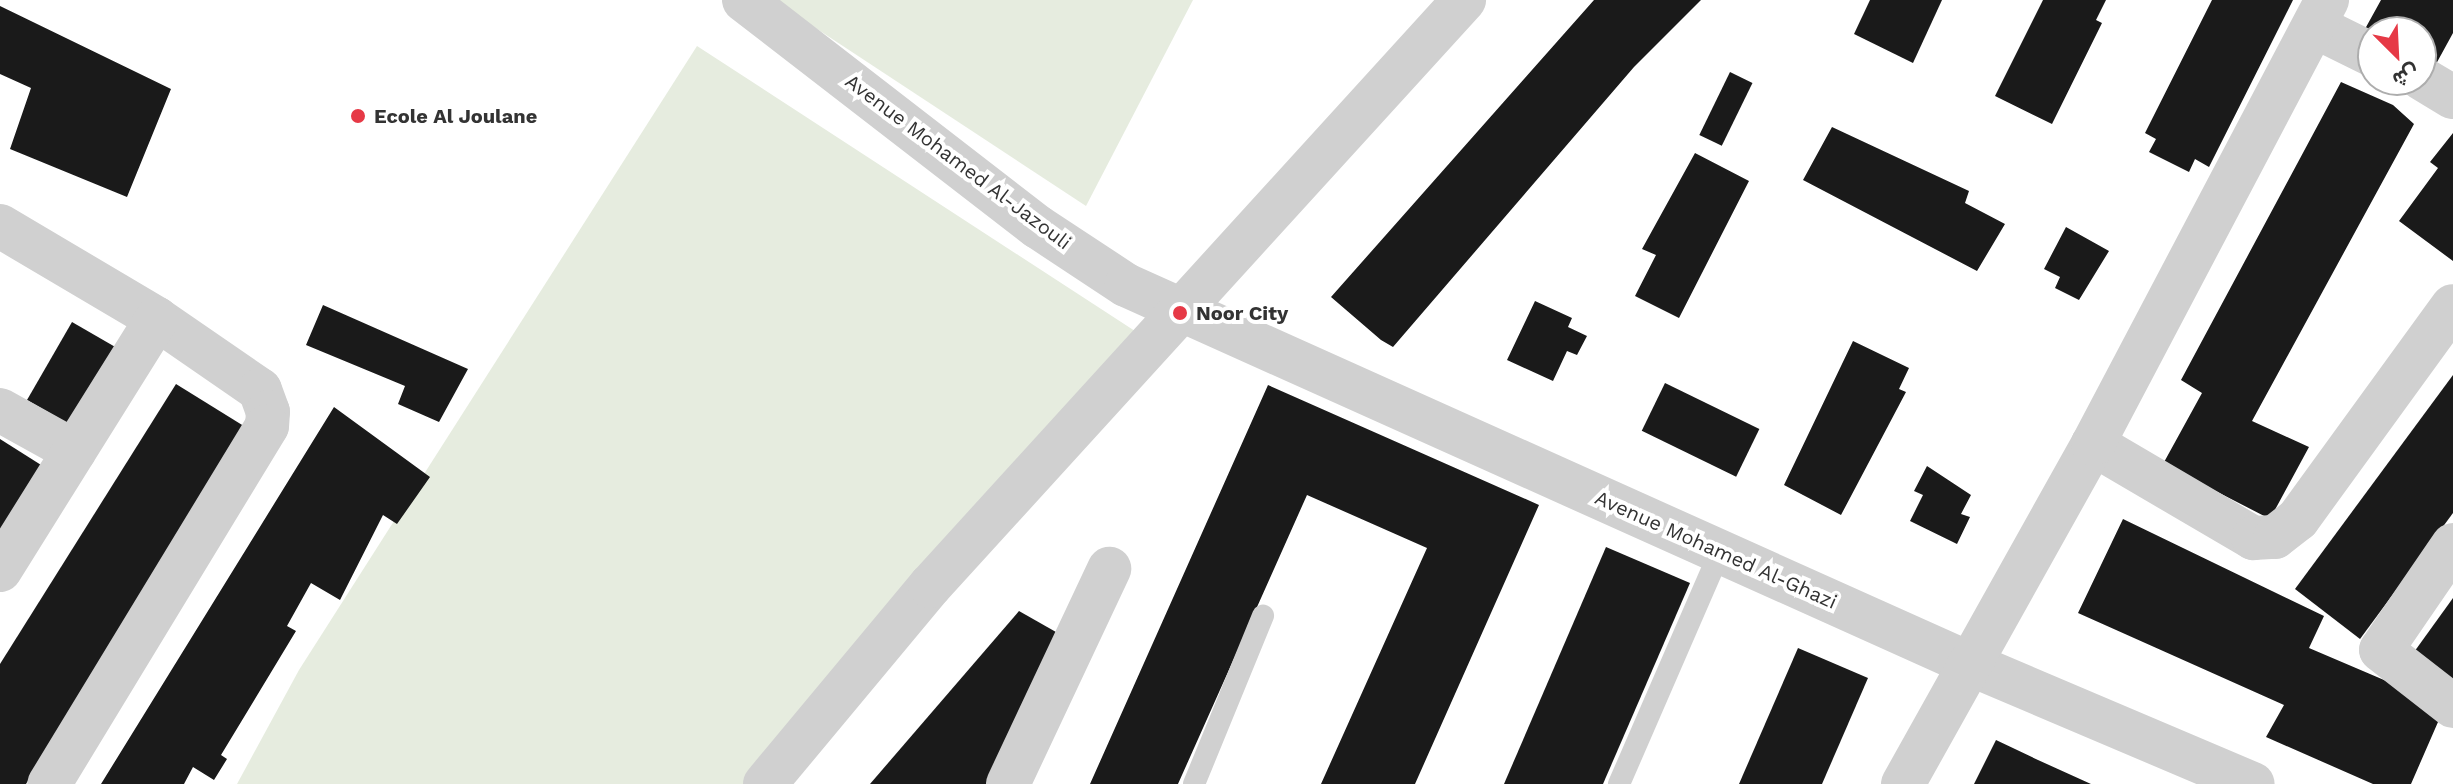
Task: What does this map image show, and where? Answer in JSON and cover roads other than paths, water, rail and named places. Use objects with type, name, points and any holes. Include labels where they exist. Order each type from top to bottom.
[{"type":"street","name":"Avenue Mohamed Al-Jazouli","points":[[744,0],[1038,227],[1180,313]]},
{"type":"street","points":[[765,784],[930,586],[1464,0]]},
{"type":"street","points":[[1903,784],[2093,444],[2320,13],[2357,42]]},
{"type":"street","points":[[0,226],[157,319],[260,390],[267,426],[49,784]]},
{"type":"street","points":[[2093,444],[2253,538],[2275,537],[2298,519],[2453,306]]},
{"type":"street","name":"Avenue Mohamed Al-Ghazi","points":[[1180,313],[1970,664],[2253,784]]},
{"type":"street","points":[[0,570],[157,319]]},
{"type":"street","points":[[0,410],[74,451]]},
{"type":"street","points":[[2453,545],[2381,650],[2453,706]]},
{"type":"street","points":[[1008,784],[1109,569]]},
{"type":"lane","points":[[1619,784],[1720,552]]},
{"type":"lane","points":[[1194,784],[1263,616]]},
{"type":"place","name":"Ecole Al Joulane","points":[[358,116]]},
{"type":"place","name":"Noor City","points":[[1180,313]]}]
